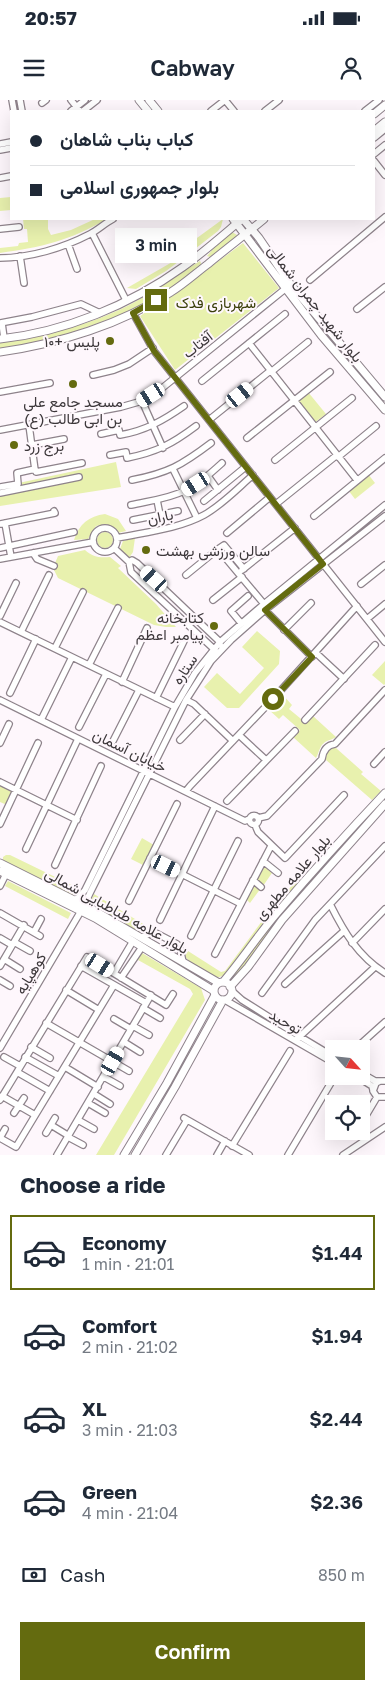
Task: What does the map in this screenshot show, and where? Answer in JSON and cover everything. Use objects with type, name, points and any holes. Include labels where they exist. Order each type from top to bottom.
[{"type":"main road","points":[[139,100],[147,110]]},
{"type":"main road","points":[[149,100],[157,110]]},
{"type":"main road","points":[[375,113],[385,105]]},
{"type":"main road","points":[[375,130],[385,122]]},
{"type":"main road","points":[[2,338],[58,327],[100,313],[184,266],[239,220]]},
{"type":"main road","name":"بلوار شهید چمران شمالی","points":[[239,220],[252,229],[292,285],[385,397]]},
{"type":"main road","name":"بلوار شهید چمران شمالی","points":[[239,220],[244,235],[285,289],[321,335],[385,410]]},
{"type":"main road","points":[[0,352],[30,348],[55,341],[116,321],[133,313],[172,292],[263,220]]},
{"type":"main road","points":[[199,254],[207,264]]},
{"type":"main road","name":"بلوار علامه مطهری","points":[[221,983],[240,962],[276,914],[385,793]]},
{"type":"main road","name":"بلوار علامه مطهری","points":[[231,989],[282,920],[385,804]]},
{"type":"main road","name":"بلوار علامه طباطبایی شمالی","points":[[2,869],[71,898],[221,983]]},
{"type":"main road","name":"بلوار علامه طباطبایی شمالی","points":[[2,869],[81,911],[215,993]]},
{"type":"main road","points":[[135,1155],[224,1000],[231,996],[231,989],[221,983],[215,986],[215,993],[218,999],[224,1000]]},
{"type":"main road","points":[[124,1155],[167,1083],[215,993]]},
{"type":"street","points":[[71,100],[80,110]]},
{"type":"street","points":[[80,110],[85,100]]},
{"type":"street","points":[[80,110],[97,100]]},
{"type":"street","points":[[212,110],[225,100],[233,110]]},
{"type":"street","points":[[266,110],[279,100]]},
{"type":"street","points":[[366,110],[379,100]]},
{"type":"street","points":[[375,137],[385,129]]},
{"type":"street","points":[[375,153],[385,145]]},
{"type":"street","points":[[375,161],[385,175]]},
{"type":"street","points":[[310,280],[385,217]]},
{"type":"street","points":[[0,258],[50,250],[68,244],[92,233],[112,220]]},
{"type":"street","points":[[0,229],[19,227]]},
{"type":"street","points":[[92,233],[126,300]]},
{"type":"street","points":[[68,244],[77,269]]},
{"type":"street","points":[[20,256],[24,283]]},
{"type":"street","points":[[357,309],[385,288]]},
{"type":"street","name":"آفتاب","points":[[0,430],[121,407],[142,401],[161,389],[285,289]]},
{"type":"street","points":[[2,338],[1,323],[32,318],[81,304],[100,313]]},
{"type":"street","points":[[133,313],[153,348],[174,377],[385,642]]},
{"type":"street","points":[[202,381],[284,314]]},
{"type":"street","points":[[209,420],[308,342]]},
{"type":"street","points":[[249,343],[357,480]]},
{"type":"street","points":[[93,375],[129,364],[153,348]]},
{"type":"street","points":[[247,438],[330,372]]},
{"type":"street","points":[[0,392],[50,383]]},
{"type":"street","points":[[275,460],[352,398]]},
{"type":"street","points":[[142,401],[163,448]]},
{"type":"street","points":[[101,434],[119,430],[120,435],[133,433],[153,426],[184,406]]},
{"type":"street","points":[[29,425],[35,470]]},
{"type":"street","points":[[110,455],[126,452],[127,458],[163,448],[196,426]]},
{"type":"street","points":[[276,504],[376,426]]},
{"type":"street","points":[[32,445],[64,440]]},
{"type":"street","points":[[132,480],[150,477],[173,469],[211,443]]},
{"type":"street","points":[[314,516],[385,458]]},
{"type":"street","points":[[0,487],[18,484],[16,473],[35,470],[36,472],[82,463]]},
{"type":"street","points":[[130,505],[184,492],[208,476],[222,463]]},
{"type":"street","points":[[173,469],[197,518]]},
{"type":"street","points":[[204,501],[243,470]]},
{"type":"street","points":[[208,476],[218,490]]},
{"type":"street","name":"باران","points":[[117,538],[180,525],[197,518],[213,509],[253,476]]},
{"type":"street","points":[[0,493],[79,477]]},
{"type":"street","points":[[227,534],[270,498]]},
{"type":"street","points":[[157,500],[160,515]]},
{"type":"street","name":"ستاره","points":[[87,892],[200,676],[221,650],[385,505]]},
{"type":"street","points":[[11,557],[3,524],[55,513],[54,510]]},
{"type":"street","points":[[132,520],[178,511]]},
{"type":"street","name":"ستاره","points":[[90,908],[87,892],[143,770],[174,707],[213,650],[264,604],[385,516]]},
{"type":"street","points":[[104,528],[112,530],[117,538],[114,548],[108,552],[99,550],[93,542],[97,531],[104,528]]},
{"type":"street","points":[[213,600],[241,573],[294,528]]},
{"type":"street","points":[[0,548],[74,532]]},
{"type":"street","points":[[0,559],[93,542]]},
{"type":"street","points":[[186,575],[224,545],[241,573],[264,604]]},
{"type":"street","points":[[114,548],[154,579],[220,642],[221,650],[213,650],[131,572],[130,561]]},
{"type":"street","points":[[33,553],[37,558],[54,566]]},
{"type":"street","points":[[361,584],[385,565]]},
{"type":"street","points":[[21,632],[49,575]]},
{"type":"street","points":[[0,616],[16,584]]},
{"type":"street","points":[[55,648],[83,592]]},
{"type":"street","points":[[241,624],[231,611],[248,596]]},
{"type":"street","points":[[284,630],[310,603]]},
{"type":"street","points":[[367,619],[385,604]]},
{"type":"street","points":[[186,791],[314,655],[357,606]]},
{"type":"street","points":[[89,666],[118,608]]},
{"type":"street","points":[[265,610],[284,630],[344,679]]},
{"type":"street","points":[[1,625],[55,648],[174,707]]},
{"type":"street","points":[[122,682],[147,628]]},
{"type":"street","points":[[10,693],[36,639]]},
{"type":"street","points":[[156,698],[184,641]]},
{"type":"street","points":[[305,720],[375,645]]},
{"type":"street","points":[[41,720],[72,657]]},
{"type":"street","points":[[79,727],[106,674]]},
{"type":"street","points":[[113,741],[139,690]]},
{"type":"street","points":[[344,796],[285,858],[250,823],[249,819],[252,816],[258,818],[267,816],[322,759],[326,748],[336,744],[385,690]]},
{"type":"street","name":"خیابان آسمان","points":[[0,700],[245,821],[249,819]]},
{"type":"street","points":[[186,700],[194,704],[233,741]]},
{"type":"street","points":[[180,740],[205,714]]},
{"type":"street","points":[[0,743],[9,724]]},
{"type":"street","points":[[227,801],[295,731]]},
{"type":"street","points":[[239,735],[266,760]]},
{"type":"street","points":[[26,848],[78,739]]},
{"type":"street","points":[[0,824],[38,743]]},
{"type":"street","points":[[374,764],[385,752]]},
{"type":"street","points":[[55,865],[101,766]]},
{"type":"street","points":[[0,782],[77,820]]},
{"type":"street","points":[[129,901],[177,804]]},
{"type":"street","points":[[160,920],[215,806]]},
{"type":"street","points":[[254,825],[258,822],[258,818]]},
{"type":"street","points":[[191,936],[238,841]]},
{"type":"street","points":[[214,954],[272,846]]},
{"type":"street","points":[[262,993],[302,936],[385,846]]},
{"type":"street","points":[[150,858],[213,890],[249,904]]},
{"type":"street","points":[[263,862],[278,873]]},
{"type":"street","points":[[0,886],[2,869]]},
{"type":"street","points":[[253,880],[261,887]]},
{"type":"street","points":[[71,898],[74,900],[87,892]]},
{"type":"street","points":[[330,904],[352,943],[375,967],[384,972]]},
{"type":"street","points":[[352,943],[385,909]]},
{"type":"street","name":"کوهپایه","points":[[0,1048],[81,911]]},
{"type":"street","points":[[0,913],[24,925],[40,936]]},
{"type":"street","points":[[34,932],[41,919]]},
{"type":"street","points":[[0,966],[24,925]]},
{"type":"street","points":[[285,984],[344,931]]},
{"type":"street","points":[[142,937],[154,932],[177,944],[180,948],[183,962]]},
{"type":"street","points":[[0,938],[30,951]]},
{"type":"street","points":[[114,973],[133,942]]},
{"type":"street","points":[[121,978],[142,947]]},
{"type":"street","points":[[35,1116],[1,1098],[86,957],[166,1005],[173,994]]},
{"type":"street","points":[[4,960],[20,969]]},
{"type":"street","points":[[81,966],[114,985],[160,1018]]},
{"type":"street","points":[[298,1039],[375,967]]},
{"type":"street","points":[[0,980],[10,986]]},
{"type":"street","points":[[5,1129],[0,1138],[16,1148],[114,985]]},
{"type":"street","name":"توحید","points":[[231,989],[242,1000],[325,1057]]},
{"type":"street","points":[[66,990],[99,1010]]},
{"type":"street","points":[[59,1154],[151,995]]},
{"type":"street","name":"توحید","points":[[224,1000],[325,1052]]},
{"type":"street","points":[[114,1019],[149,1036]]},
{"type":"street","points":[[365,1040],[385,1022]]},
{"type":"street","points":[[46,1023],[129,1071]]},
{"type":"street","points":[[124,1042],[140,1052]]},
{"type":"street","points":[[31,1047],[50,1058]]},
{"type":"street","points":[[232,1146],[290,1050]]},
{"type":"street","points":[[4,1057],[20,1066]]},
{"type":"street","points":[[25,1057],[59,1076]]},
{"type":"street","points":[[65,1067],[98,1088]]},
{"type":"street","points":[[17,1072],[50,1091]]},
{"type":"street","points":[[104,1077],[120,1086]]},
{"type":"street","points":[[370,1078],[375,1081],[383,1081]]},
{"type":"street","points":[[373,1090],[376,1083],[383,1081]]},
{"type":"street","points":[[288,1155],[331,1085]]},
{"type":"street","points":[[370,1085],[378,1096],[385,1097]]},
{"type":"street","points":[[94,1094],[110,1104]]},
{"type":"street","points":[[370,1109],[378,1096]]},
{"type":"street","points":[[14,1113],[24,1098]]},
{"type":"street","points":[[88,1103],[105,1114]]},
{"type":"street","points":[[46,1133],[55,1118]]},
{"type":"street","points":[[166,1155],[186,1119],[249,1155]]},
{"type":"street","points":[[78,1120],[94,1129]]},
{"type":"street","points":[[51,1125],[83,1145]]},
{"type":"street","points":[[343,1155],[385,1127]]},
{"type":"street","points":[[217,1155],[225,1141]]},
{"type":"green space","points":[[10,197],[10,210],[0,211],[0,198]]},
{"type":"green space","points":[[23,220],[48,220],[48,229],[51,235],[71,230],[93,220],[105,220],[68,238],[0,253],[0,248],[18,246],[19,243],[28,242],[27,229],[24,229]]},
{"type":"green space","points":[[223,220],[218,231],[191,252],[186,246]]},
{"type":"green space","points":[[232,232],[237,235],[236,238],[210,257],[207,256],[219,242]]},
{"type":"green space","name":"شهربازی فدک","points":[[243,243],[279,288],[175,370],[140,316]]},
{"type":"green space","points":[[184,247],[190,253],[166,271],[136,289],[127,288],[174,261],[172,256]]},
{"type":"green space","points":[[200,261],[201,266],[168,290],[132,311],[51,340],[0,348],[0,342],[56,332],[111,313],[145,296]]},
{"type":"green space","points":[[308,392],[326,414],[314,423],[297,402]]},
{"type":"green space","points":[[116,462],[121,487],[0,506],[0,487]]},
{"type":"green space","points":[[368,474],[375,483],[355,499],[348,490]]},
{"type":"green space","points":[[105,514],[118,519],[126,531],[118,533],[108,525],[100,525],[96,526],[88,539],[74,540],[85,522]]},
{"type":"green space","points":[[105,532],[113,540],[105,548],[97,540]]},
{"type":"green space","points":[[135,538],[133,552],[129,558],[120,549],[123,541]]},
{"type":"green space","points":[[85,550],[96,556],[110,557],[121,566],[118,568],[156,604],[176,627],[154,625],[58,578],[53,568],[58,556]]},
{"type":"green space","points":[[257,631],[280,651],[279,664],[239,708],[227,708],[204,687],[217,673],[240,694],[264,668],[242,647]]},
{"type":"green space","points":[[385,661],[385,684],[384,685],[372,675]]},
{"type":"green space","points":[[282,694],[292,705],[289,709],[306,723],[313,716],[336,737],[322,745],[316,758],[293,737],[300,730],[283,715],[279,719],[268,709]]},
{"type":"green space","points":[[331,747],[336,748],[363,772],[361,774],[381,791],[372,800],[326,760],[326,752]]},
{"type":"green space","points":[[0,785],[14,791],[7,805],[0,802]]},
{"type":"green space","points":[[385,796],[385,800],[292,903],[232,982],[231,979],[279,913]]},
{"type":"green space","points":[[142,838],[154,845],[143,865],[131,859]]},
{"type":"green space","points":[[10,855],[82,890],[75,895],[71,895],[5,864],[3,857]]},
{"type":"green space","points":[[263,865],[272,873],[263,886],[255,879]]},
{"type":"green space","points":[[300,876],[302,878],[270,915],[226,974],[220,977],[212,976],[187,959],[185,956],[188,951],[221,972],[225,971],[265,917]]},
{"type":"green space","points":[[8,881],[71,913],[68,919],[5,886]]},
{"type":"green space","points":[[254,883],[261,888],[250,903],[245,898]]},
{"type":"green space","points":[[94,894],[153,930],[137,932],[98,908],[92,899]]},
{"type":"green space","points":[[142,953],[201,988],[205,1000],[114,1155],[96,1155],[193,994],[190,989],[138,960]]},
{"type":"place","name":"پلیس +۱۰","points":[[110,341]]},
{"type":"place","name":"مسجد جامع علی بن ابی طالب (ع)","points":[[73,384]]},
{"type":"place","name":"برج زرد","points":[[14,445]]},
{"type":"place","name":"سالن ورزشی بهشت","points":[[146,550]]},
{"type":"place","name":"کتابخانه پیامبر اعظم","points":[[214,626]]},
{"type":"route","points":[[156,300],[133,313],[139,327],[154,351],[323,564],[265,610],[312,657],[273,699]]}]
